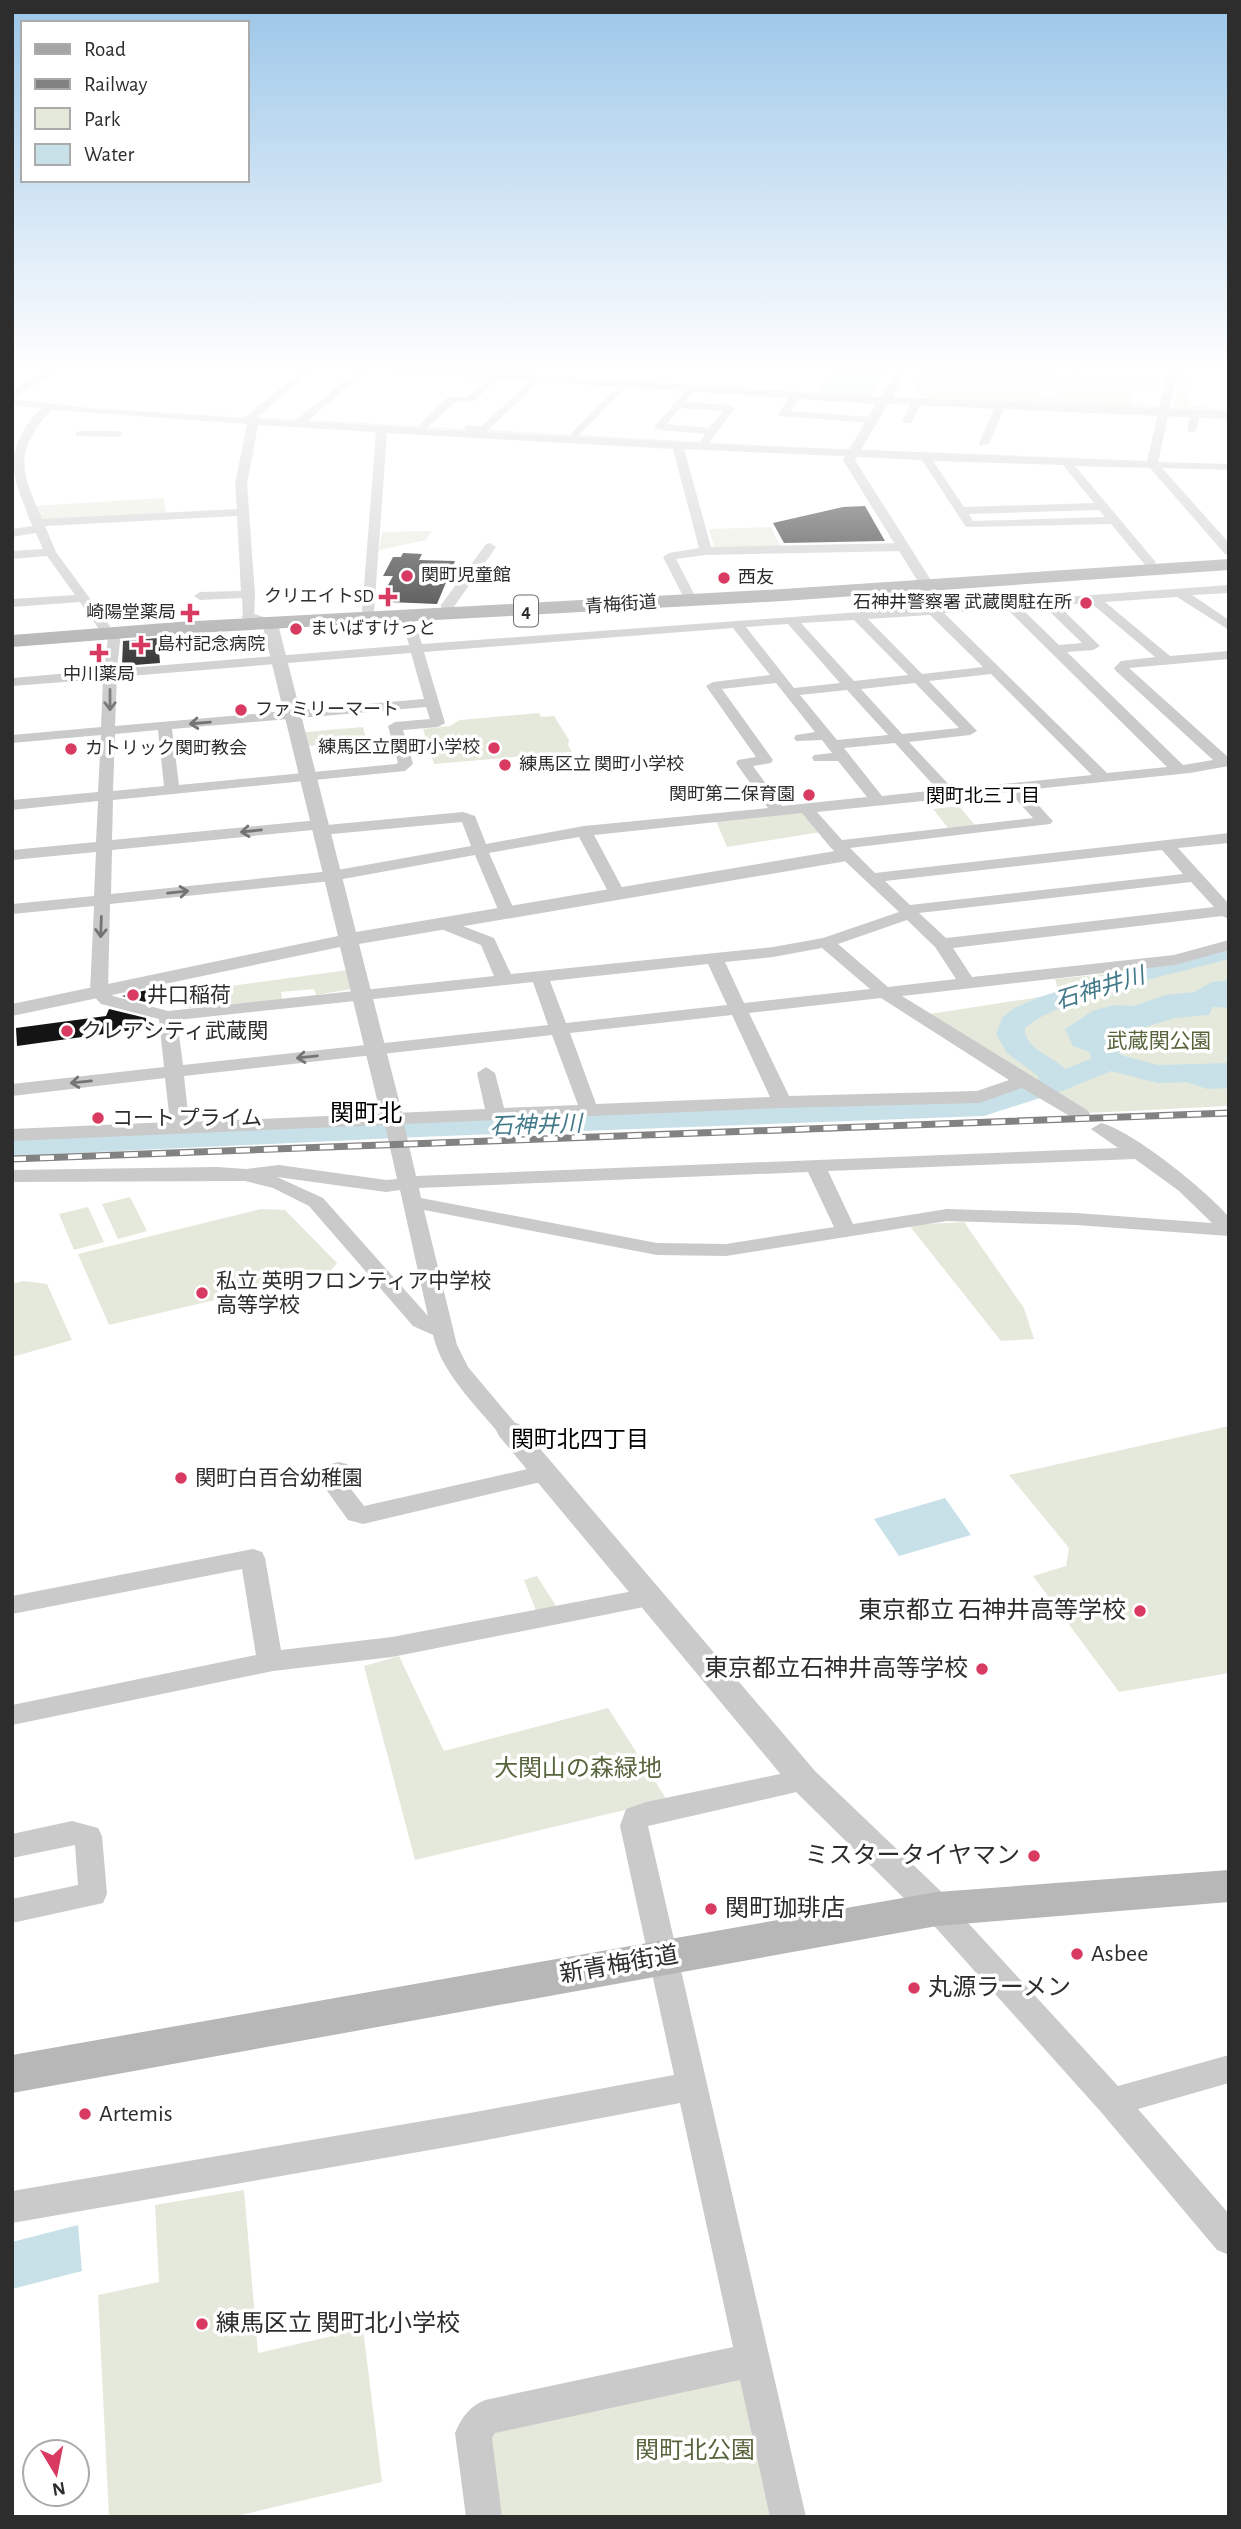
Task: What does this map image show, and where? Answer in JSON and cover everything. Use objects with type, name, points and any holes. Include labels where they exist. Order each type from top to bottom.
[{"type":"main road","name":"青梅街道","points":[[12,633],[270,624],[730,598],[1229,557]]},
{"type":"main road","name":"青梅街道","points":[[925,582],[1229,564]]},
{"type":"main road","name":"青梅街道","points":[[12,640],[249,617],[888,585]]},
{"type":"main road","name":"新青梅街道","points":[[12,2074],[937,1909],[1229,1886]]},
{"type":"street","points":[[20,485],[25,509],[38,526],[50,552],[109,629],[110,731],[99,992],[107,1000],[168,1016],[773,952],[826,942],[908,912],[1196,877]]},
{"type":"street","points":[[241,485],[249,617],[270,624],[400,1143],[450,1357],[804,1780],[937,1909],[1112,2102],[1229,2239]]},
{"type":"street","points":[[368,612],[378,485]]},
{"type":"street","points":[[688,485],[705,551]]},
{"type":"street","points":[[865,485],[925,582]]},
{"type":"street","points":[[944,485],[970,525],[1116,520]]},
{"type":"street","points":[[1086,485],[1150,563]]},
{"type":"street","points":[[1173,485],[1229,551]]},
{"type":"street","points":[[961,511],[1104,506]]},
{"type":"street","points":[[1029,508],[1040,523]]},
{"type":"street","points":[[12,533],[38,526],[243,512]]},
{"type":"street","points":[[446,608],[490,547]]},
{"type":"street","points":[[688,594],[669,558],[705,551],[904,547]]},
{"type":"street","points":[[12,555],[50,552]]},
{"type":"street","points":[[12,682],[416,648],[1228,590]]},
{"type":"street","points":[[1180,593],[1229,626]]},
{"type":"street","points":[[200,596],[249,594]]},
{"type":"street","points":[[12,603],[83,598]]},
{"type":"street","points":[[730,598],[744,641],[761,655],[879,802]]},
{"type":"street","points":[[1096,600],[1166,660]]},
{"type":"street","points":[[1048,603],[1093,646],[1056,649]]},
{"type":"street","points":[[1011,606],[1180,770]]},
{"type":"street","points":[[935,612],[1104,778]]},
{"type":"street","points":[[12,805],[400,768],[406,764],[395,726],[438,723],[407,617]]},
{"type":"street","points":[[801,738],[834,745],[970,731],[859,617]]},
{"type":"street","points":[[792,621],[950,795]]},
{"type":"street","points":[[741,657],[761,655]]},
{"type":"street","points":[[1226,763],[1121,668],[1126,664],[1229,655]]},
{"type":"street","points":[[791,692],[995,670]]},
{"type":"street","points":[[779,812],[743,763],[766,760],[713,686],[780,678]]},
{"type":"street","points":[[12,740],[433,702]]},
{"type":"street","points":[[165,726],[172,790]]},
{"type":"street","points":[[819,758],[834,745]]},
{"type":"street","points":[[12,909],[332,877],[584,831],[950,795],[1226,763]]},
{"type":"street","points":[[12,1010],[347,940],[618,895],[842,850],[1045,821],[1014,788]]},
{"type":"street","points":[[806,809],[842,850],[942,944],[967,983]]},
{"type":"street","points":[[12,855],[463,817],[471,820],[480,849],[507,912]]},
{"type":"street","points":[[584,831],[618,895]]},
{"type":"street","points":[[873,878],[1229,838]]},
{"type":"street","points":[[1166,845],[1227,913]]},
{"type":"street","points":[[942,944],[1227,913]]},
{"type":"street","points":[[442,923],[488,942],[504,979]]},
{"type":"street","points":[[826,942],[884,992],[1080,1114]]},
{"type":"street","points":[[12,1090],[1175,960],[1229,945]]},
{"type":"street","points":[[714,958],[782,1102]]},
{"type":"street","points":[[539,975],[589,1110]]},
{"type":"street","points":[[168,1016],[180,1128]]},
{"type":"street","points":[[486,1073],[496,1115]]},
{"type":"street","points":[[12,1135],[393,1121],[782,1102],[979,1097],[1033,1087]]},
{"type":"street","points":[[12,1176],[246,1175],[279,1171],[411,1192],[657,1249],[726,1250],[947,1215],[1076,1219],[1229,1230],[1219,1217],[1186,1188],[1140,1153],[1101,1129]]},
{"type":"street","points":[[411,1192],[815,1165],[1140,1153]]},
{"type":"street","points":[[815,1165],[846,1230]]},
{"type":"street","points":[[246,1175],[293,1189],[316,1202],[421,1321],[443,1331]]},
{"type":"street","points":[[339,1470],[332,1481],[357,1514],[363,1516],[545,1473]]},
{"type":"street","points":[[12,1605],[253,1558],[269,1654],[273,1661]]},
{"type":"street","points":[[12,1715],[273,1661],[392,1647],[649,1597]]},
{"type":"street","points":[[788,2517],[634,1826],[636,1817],[646,1812],[804,1780]]},
{"type":"street","points":[[12,1846],[72,1833],[88,1836],[93,1894],[12,1911]]},
{"type":"street","points":[[1112,2102],[1229,2069]]},
{"type":"street","points":[[12,2207],[470,2128],[692,2086]]},
{"type":"street","points":[[484,2517],[473,2433],[485,2418],[742,2362],[753,2357]]},
{"type":"green space","points":[[163,498],[167,514],[40,521],[33,506]]},
{"type":"green space","points":[[771,527],[781,548],[715,550],[709,529]]},
{"type":"green space","points":[[431,531],[426,540],[379,550],[382,532]]},
{"type":"green space","points":[[539,713],[541,717],[554,716],[569,740],[568,745],[572,752],[434,764],[423,729],[450,726],[460,720]]},
{"type":"green space","points":[[363,727],[367,741],[308,746],[305,732]]},
{"type":"green space","points":[[959,806],[975,825],[948,828],[933,809]]},
{"type":"green space","points":[[803,812],[821,832],[727,847],[716,821]]},
{"type":"green space","name":"武蔵関公園","points":[[1229,955],[1229,1106],[1088,1113],[930,1014],[1059,994],[1055,979],[1192,965]]},
{"type":"green space","points":[[348,970],[352,989],[316,995],[314,989],[281,992],[282,999],[188,1008],[187,992]]},
{"type":"green space","points":[[130,1197],[147,1231],[118,1239],[102,1204]]},
{"type":"green space","points":[[88,1207],[104,1242],[74,1250],[59,1214]]},
{"type":"green space","points":[[261,1209],[285,1210],[337,1263],[329,1273],[109,1325],[78,1254]]},
{"type":"green space","points":[[964,1222],[1024,1308],[1034,1339],[1001,1341],[909,1225]]},
{"type":"green space","points":[[23,1281],[47,1284],[72,1340],[12,1357],[12,1284]]},
{"type":"green space","points":[[1229,1426],[1229,1673],[1119,1692],[1033,1576],[1066,1566],[1069,1548],[1009,1475]]},
{"type":"green space","points":[[537,1576],[558,1609],[537,1613],[524,1580]]},
{"type":"green space","name":"大関山の森緑地","points":[[399,1656],[444,1751],[608,1708],[667,1800],[415,1860],[364,1666]]},
{"type":"green space","points":[[244,2190],[258,2353],[363,2329],[382,2482],[232,2517],[109,2517],[98,2295],[159,2282],[155,2205]]},
{"type":"green space","name":"関町北公園","points":[[744,2374],[776,2517],[501,2517],[491,2438],[502,2425]]},
{"type":"water","points":[[1229,980],[1229,1008],[1213,1007],[1209,1015],[1175,1018],[1142,1028],[1137,1045],[1118,1053],[1169,1071],[1174,1068],[1201,1073],[1229,1067],[1229,1088],[1207,1089],[1186,1082],[1141,1079],[1119,1071],[1112,1065],[1093,1061],[1089,1052],[1073,1046],[1065,1029],[1094,1010],[1115,1005],[1134,1006],[1165,995],[1194,992],[1212,982]]},
{"type":"water","points":[[945,1498],[971,1535],[899,1556],[874,1519]]},
{"type":"water","points":[[78,2225],[82,2271],[12,2289],[12,2242]]},
{"type":"building","points":[[865,506],[885,541],[784,543],[773,523],[843,507]]},
{"type":"building","points":[[403,553],[422,554],[419,560],[455,561],[437,604],[389,602],[391,599],[381,598],[393,576],[383,576],[393,557],[401,557]]},
{"type":"building","name":"島村記念病院","points":[[158,638],[160,663],[122,666],[123,641]]},
{"type":"building","points":[[151,989],[153,1004],[122,996]]},
{"type":"building","name":"クレアシティ武蔵関","points":[[109,1009],[146,1018],[147,1028],[17,1046],[16,1028],[106,1016]]},
{"type":"waterway","name":"石神井川","points":[[1055,1084],[1052,1072],[1017,1047],[1010,1034],[1012,1024],[1024,1014],[1077,993],[1229,951]]},
{"type":"waterway","name":"石神井川","points":[[1055,1084],[1108,1061],[1158,1074],[1229,1072]]},
{"type":"waterway","name":"石神井川","points":[[12,1147],[418,1128],[984,1107],[1055,1084]]},
{"type":"railway","points":[[12,1159],[1229,1113]]},
{"type":"place","name":"関町児童館","points":[[407,576]]},
{"type":"place","name":"西友","points":[[724,578]]},
{"type":"place","name":"クリエイトSD","points":[[388,597]]},
{"type":"place","name":"石神井警察署 武蔵関駐在所","points":[[1086,603]]},
{"type":"place","name":"崎陽堂薬局","points":[[190,613]]},
{"type":"place","name":"まいばすけっと","points":[[296,629]]},
{"type":"place","name":"島村記念病院","points":[[141,645]]},
{"type":"place","name":"中川薬局","points":[[99,653]]},
{"type":"place","name":"ファミリーマート","points":[[241,710]]},
{"type":"place","name":"練馬区立関町小学校","points":[[494,748]]},
{"type":"place","name":"カトリック関町教会","points":[[71,749]]},
{"type":"place","name":"練馬区立 関町小学校","points":[[505,765]]},
{"type":"place","name":"関町第二保育園","points":[[809,795]]},
{"type":"place","name":"井口稲荷","points":[[133,995]]},
{"type":"place","name":"クレアシティ武蔵関","points":[[67,1031]]},
{"type":"place","name":"コート プライム","points":[[98,1118]]},
{"type":"place","name":"私立 英明フロンティア中学校 高等学校","points":[[202,1293]]},
{"type":"place","name":"関町白百合幼稚園","points":[[181,1478]]},
{"type":"place","name":"東京都立 石神井高等学校","points":[[1140,1611]]},
{"type":"place","name":"東京都立石神井高等学校","points":[[982,1669]]},
{"type":"place","name":"ミスタータイヤマン","points":[[1034,1856]]},
{"type":"place","name":"関町珈琲店","points":[[711,1909]]},
{"type":"place","name":"Asbee","points":[[1077,1954]]},
{"type":"place","name":"丸源ラーメン","points":[[914,1988]]},
{"type":"place","name":"Artemis","points":[[85,2114]]},
{"type":"place","name":"練馬区立 関町北小学校","points":[[202,2324]]},
{"type":"district","name":"関町北三丁目","points":[[983,796]]},
{"type":"district","name":"関町北","points":[[366,1114]]},
{"type":"district","name":"関町北四丁目","points":[[580,1440]]}]
